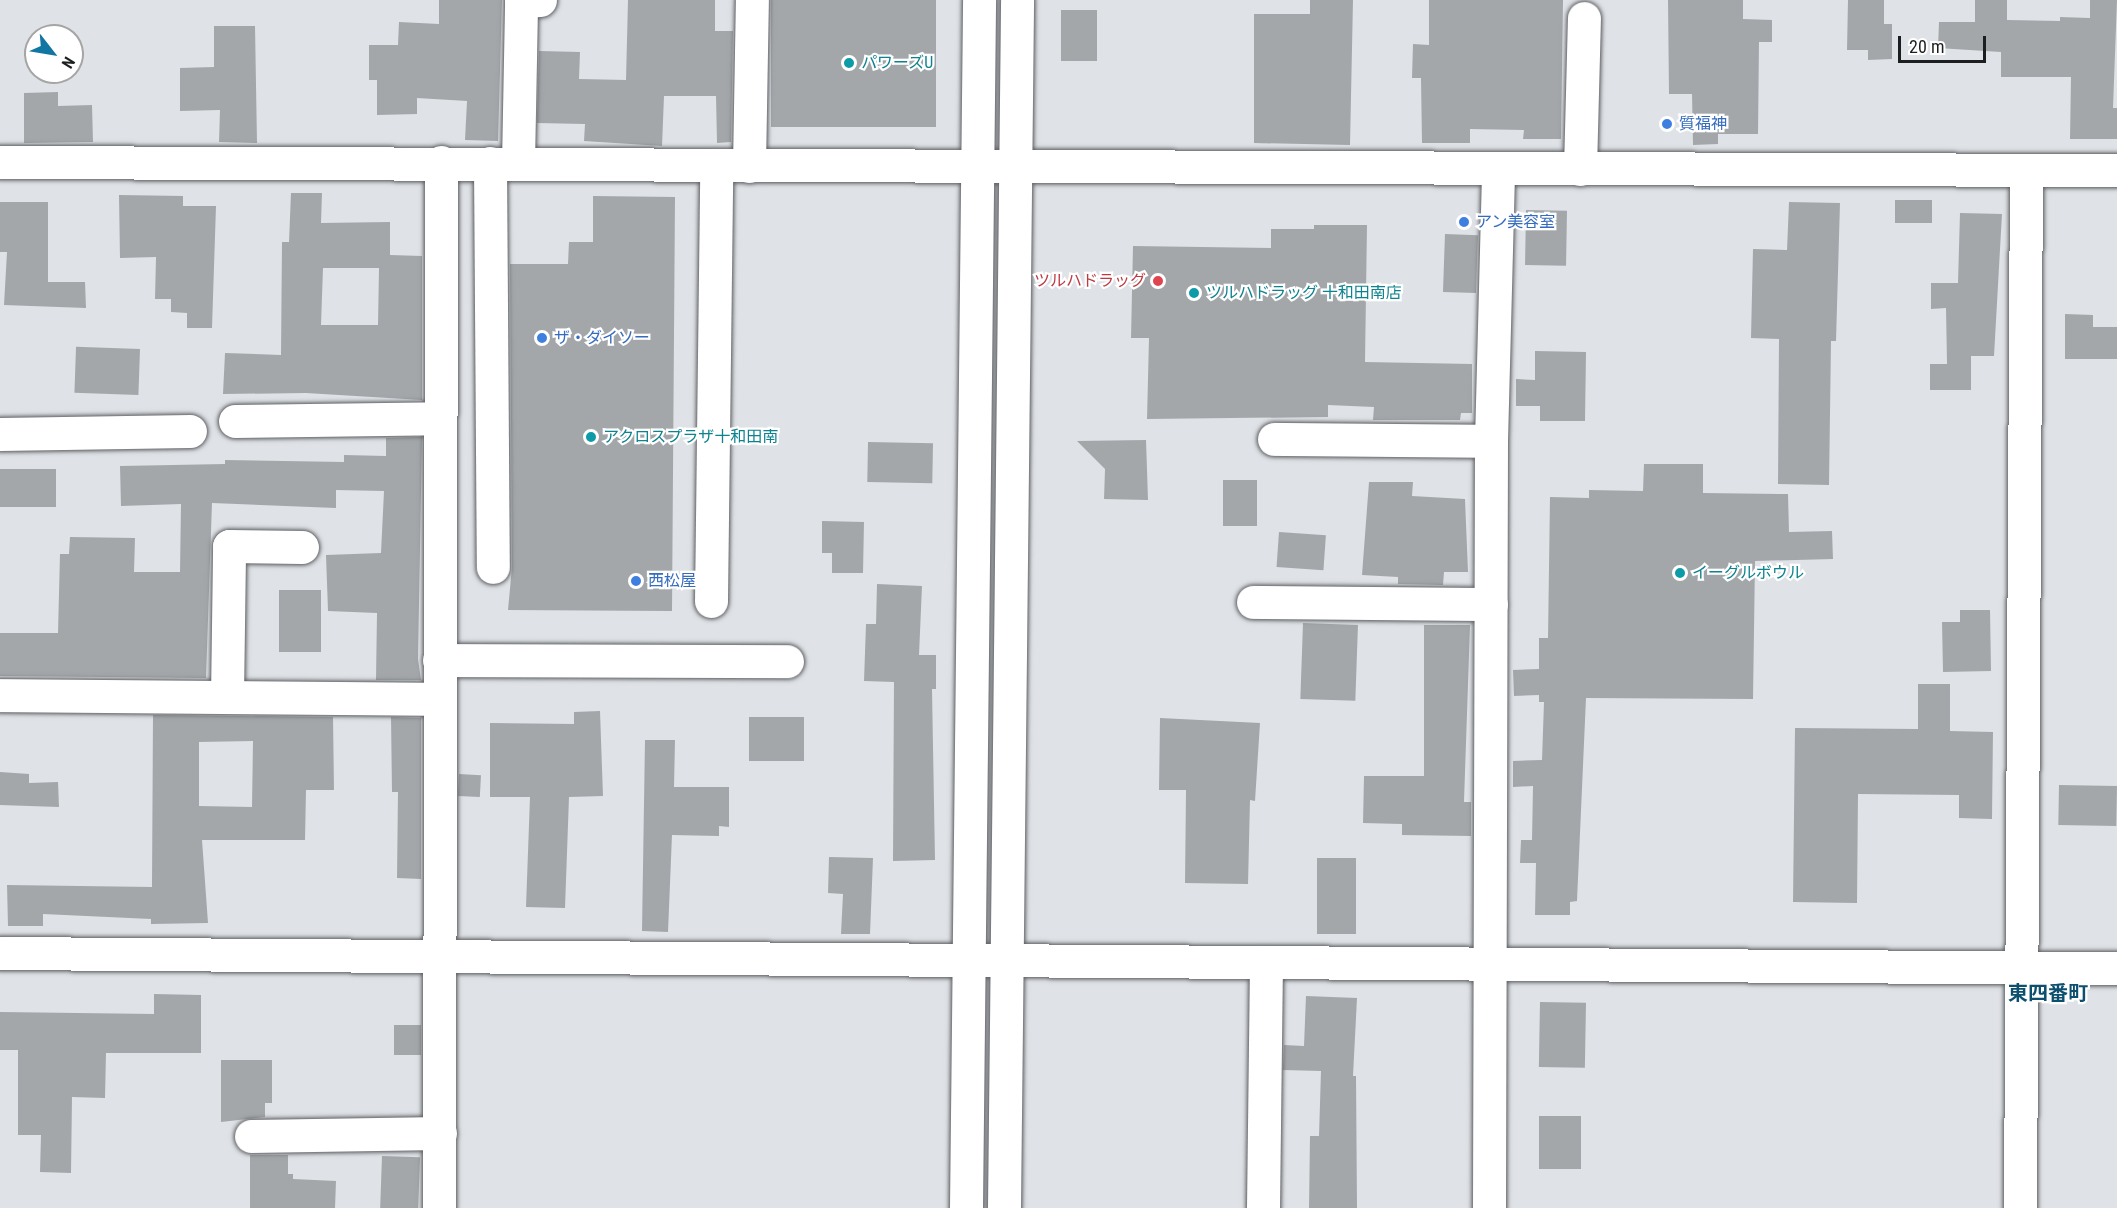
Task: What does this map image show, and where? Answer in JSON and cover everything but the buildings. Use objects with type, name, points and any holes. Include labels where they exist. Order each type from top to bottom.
[{"type":"street","points":[[493,567],[504,163],[520,1],[540,0]]},
{"type":"street","points":[[748,166],[752,0]]},
{"type":"street","points":[[966,1208],[979,0]]},
{"type":"street","points":[[1004,1208],[1017,0]]},
{"type":"street","points":[[1580,168],[1584,18]]},
{"type":"street","points":[[0,162],[2117,170]]},
{"type":"street","points":[[439,1208],[442,956],[438,699],[441,162]]},
{"type":"street","points":[[711,601],[716,165]]},
{"type":"street","points":[[1489,1208],[1491,441],[1498,168]]},
{"type":"street","points":[[2020,1208],[2026,171]]},
{"type":"street","points":[[235,421],[440,418]]},
{"type":"street","points":[[0,434],[190,431]]},
{"type":"street","points":[[1274,439],[1491,441]]},
{"type":"street","points":[[227,697],[229,546],[302,547]]},
{"type":"street","points":[[1253,602],[1491,604]]},
{"type":"street","points":[[439,660],[787,661]]},
{"type":"street","points":[[0,694],[438,699]]},
{"type":"street","points":[[0,953],[2117,968]]},
{"type":"street","points":[[1263,1208],[1266,962]]},
{"type":"street","points":[[251,1136],[440,1133]]},
{"type":"place","name":"パワーズU","points":[[849,63]]},
{"type":"place","name":"質福神","points":[[1667,124]]},
{"type":"place","name":"アン美容室","points":[[1464,222]]},
{"type":"place","name":"ツルハドラッグ","points":[[1158,281]]},
{"type":"place","name":"ツルハドラッグ 十和田南店","points":[[1194,293]]},
{"type":"place","name":"ザ・ダイソー","points":[[542,338]]},
{"type":"place","name":"アクロスプラザ十和田南","points":[[591,437]]},
{"type":"place","name":"イーグルボウル","points":[[1680,573]]},
{"type":"place","name":"西松屋","points":[[636,581]]},
{"type":"district","name":"東四番町","points":[[2048,993]]}]
